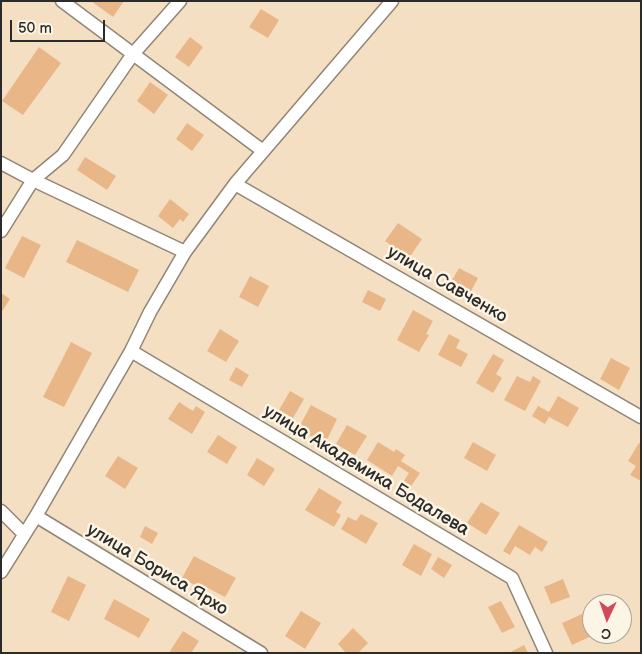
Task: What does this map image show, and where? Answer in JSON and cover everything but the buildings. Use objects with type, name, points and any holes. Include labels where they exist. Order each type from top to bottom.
[{"type":"street","points":[[62,1],[263,151]]},
{"type":"street","points":[[1,232],[33,180],[63,155],[133,54],[180,1]]},
{"type":"street","points":[[1,572],[36,516],[185,252],[235,184],[392,1]]},
{"type":"street","points":[[1,163],[185,252]]},
{"type":"street","name":"улица Савченко","points":[[235,184],[641,417]]},
{"type":"street","name":"улица Академика Бодалева","points":[[130,351],[512,578],[546,653]]},
{"type":"street","points":[[1,511],[24,534]]},
{"type":"street","name":"улица Бориса Ярхо","points":[[36,516],[261,653]]}]
